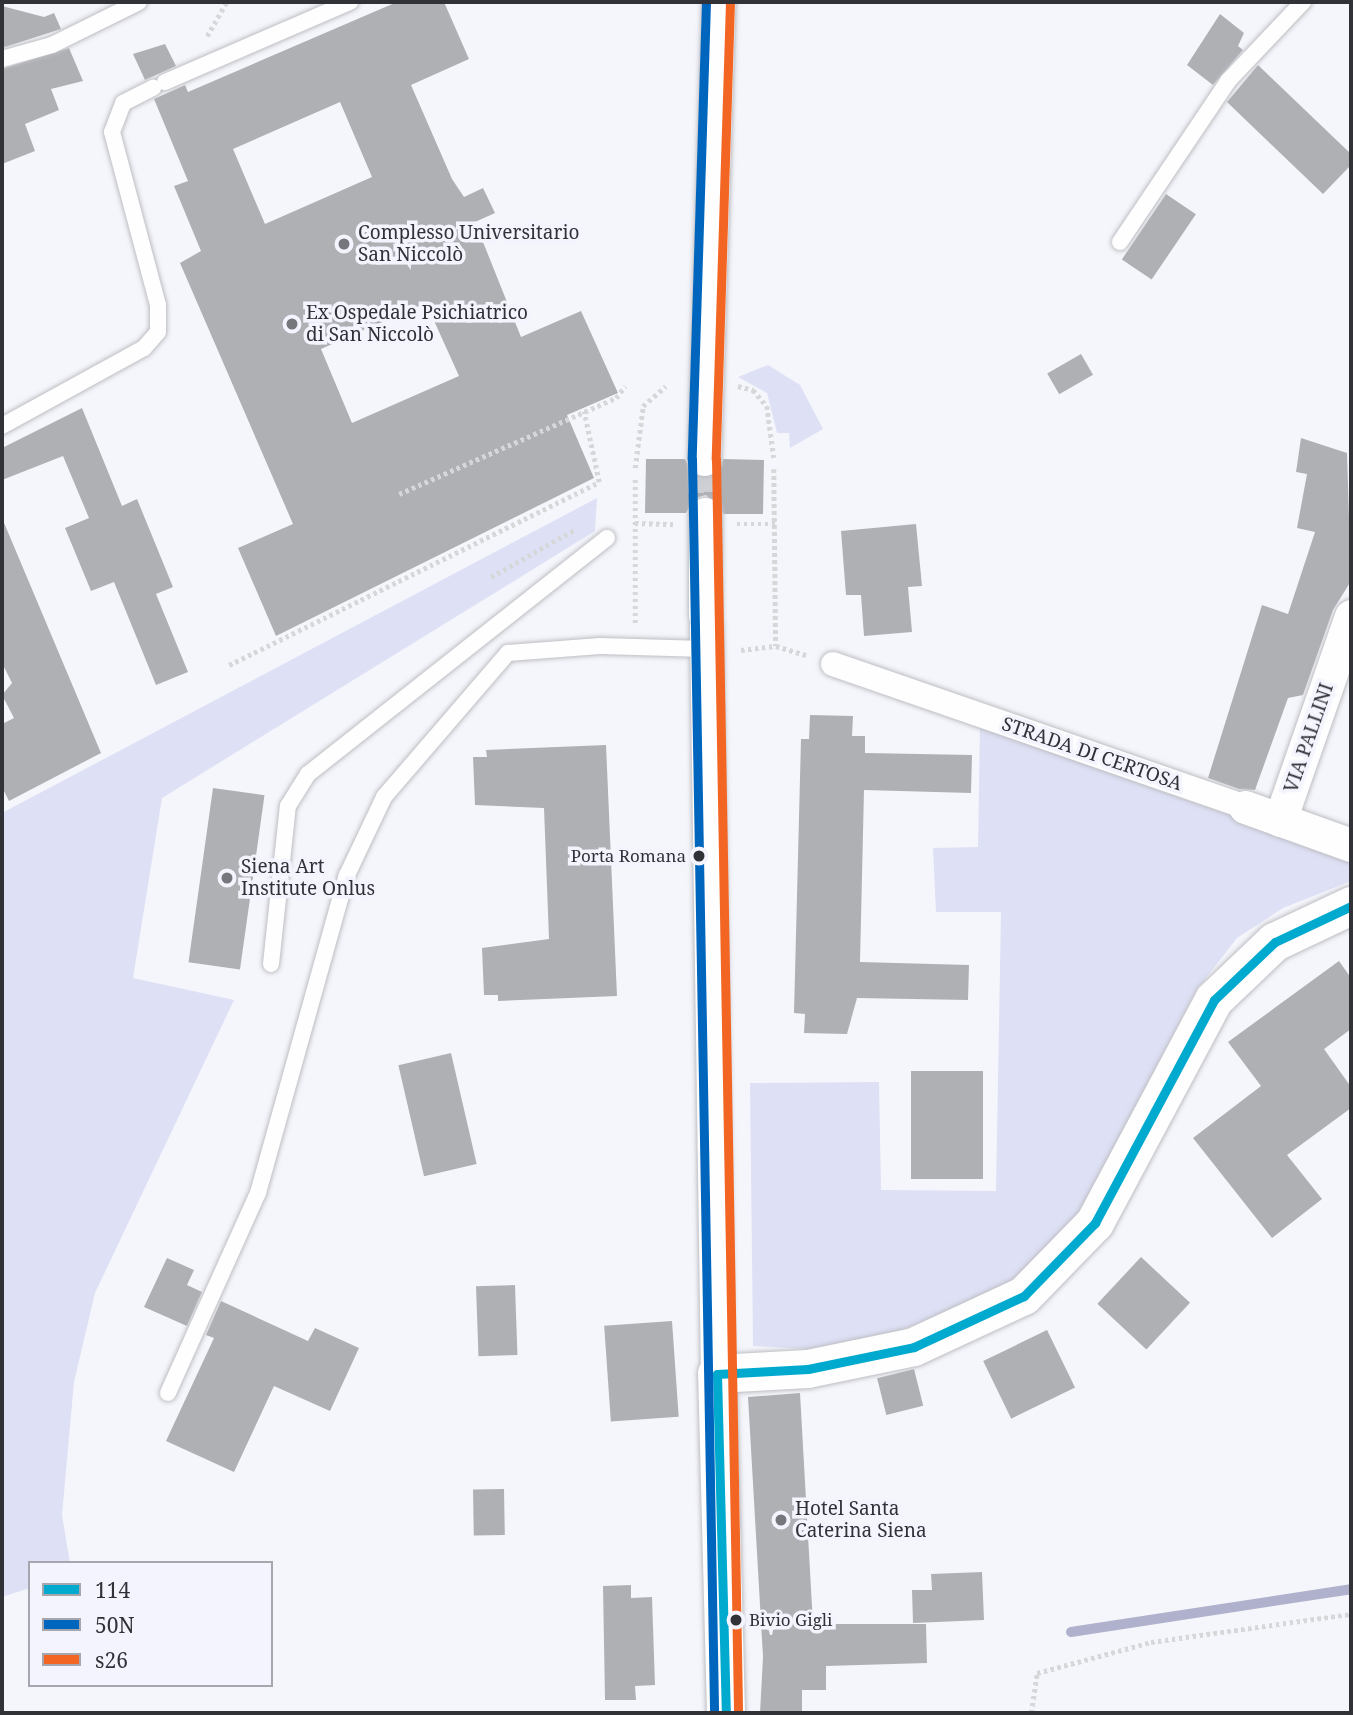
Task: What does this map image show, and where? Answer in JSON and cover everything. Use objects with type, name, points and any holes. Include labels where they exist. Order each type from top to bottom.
[{"type":"main road","points":[[726,1713],[717,1374],[808,1368],[914,1347],[1024,1296],[1102,1213],[1214,1000],[1275,943],[1351,906]]},
{"type":"street","points":[[704,459],[718,2]]},
{"type":"street","points":[[705,514],[717,1374]]},
{"type":"street","name":"VIA PALLINI","points":[[1280,820],[1351,616]]},
{"type":"street","name":"STRADA DI CERTOSA","points":[[833,664],[1351,845]]},
{"type":"lane","points":[[2,59],[52,45],[139,2]]},
{"type":"lane","points":[[2,426],[144,348],[158,332],[158,304],[112,132],[123,103],[350,2]]},
{"type":"lane","points":[[1120,242],[1228,80],[1303,2]]},
{"type":"lane","points":[[271,964],[288,806],[308,774],[607,538]]},
{"type":"lane","points":[[168,1393],[258,1193],[347,875],[374,813],[508,653],[636,646],[706,629]]},
{"type":"path","points":[[733,385],[753,390],[767,407],[774,458]]},
{"type":"path","points":[[399,494],[616,398],[625,386]]},
{"type":"path","points":[[635,468],[643,406],[666,386]]},
{"type":"path","points":[[229,665],[599,482],[584,412]]},
{"type":"path","points":[[741,650],[776,646],[774,469]]},
{"type":"path","points":[[635,477],[636,646]]},
{"type":"path","points":[[491,577],[581,527]]},
{"type":"path","points":[[1031,1713],[1037,1673],[1151,1642],[1351,1614]]},
{"type":"shaded area","points":[[768,365],[800,385],[823,429],[790,448],[789,433],[777,433],[767,393],[738,377]]},
{"type":"shaded area","points":[[597,498],[595,531],[162,798],[133,978],[234,1000],[95,1293],[74,1382],[62,1515],[70,1561],[28,1561],[28,1589],[2,1597],[2,813]]},
{"type":"shaded area","points":[[980,727],[1351,858],[1351,881],[1283,908],[1237,938],[1195,992],[1085,1207],[1052,1249],[1005,1286],[900,1331],[809,1349],[753,1346],[750,1083],[879,1082],[881,1190],[996,1191],[1001,912],[936,912],[933,848],[978,847]]},
{"type":"building","name":"Ex Ospedale Psichiatrico di San Niccolò","points":[[397,2],[444,2],[469,59],[411,85],[452,179],[464,197],[483,188],[495,213],[475,222],[521,337],[581,311],[618,393],[567,415],[594,478],[276,636],[238,548],[293,524],[180,263],[201,251],[174,186],[188,181],[154,99],[185,85],[188,92]],"holes":[[[340,102],[372,177],[265,224],[233,149]],[[426,303],[459,376],[352,423],[321,349]]]},
{"type":"building","points":[[2,6],[44,17],[54,13],[61,29],[2,48]]},
{"type":"building","points":[[1220,14],[1244,33],[1238,46],[1243,50],[1213,85],[1187,65]]},
{"type":"building","points":[[165,44],[176,66],[145,80],[133,54]]},
{"type":"building","points":[[69,48],[83,81],[51,89],[59,110],[25,124],[35,151],[2,164],[2,69]]},
{"type":"building","points":[[1258,65],[1351,154],[1351,165],[1323,194],[1227,102]]},
{"type":"building","points":[[1166,194],[1196,214],[1152,280],[1122,259]]},
{"type":"building","points":[[1081,354],[1093,375],[1059,394],[1047,374]]},
{"type":"building","points":[[82,408],[122,506],[137,499],[173,587],[156,594],[188,672],[156,685],[114,582],[91,591],[65,528],[89,518],[63,456],[2,480],[2,448]]},
{"type":"building","points":[[1301,438],[1347,453],[1351,581],[1333,610],[1303,695],[1288,698],[1255,790],[1239,789],[1208,778],[1262,605],[1288,614],[1315,532],[1297,528],[1307,474],[1296,472]]},
{"type":"building","points":[[646,459],[685,459],[693,475],[704,478],[720,470],[723,459],[764,460],[763,514],[724,514],[706,495],[695,498],[686,513],[645,513]]},
{"type":"building","points":[[2,518],[101,753],[9,801],[2,787],[2,724],[14,718],[2,695],[12,683],[2,663]]},
{"type":"building","points":[[916,524],[922,586],[908,587],[912,632],[864,636],[861,595],[846,595],[841,531]]},
{"type":"building","points":[[810,715],[853,716],[852,736],[865,736],[865,753],[972,755],[971,793],[864,790],[860,962],[969,965],[968,1000],[857,998],[847,1034],[804,1033],[805,1014],[794,1013],[801,739],[809,739]]},
{"type":"building","points":[[606,745],[617,996],[498,1001],[498,995],[484,995],[482,948],[549,939],[544,808],[475,805],[473,757],[487,757],[486,750]]},
{"type":"building","name":"Siena Art Institute Onlus","points":[[213,788],[264,795],[240,970],[189,962]]},
{"type":"building","points":[[1339,961],[1351,978],[1351,1029],[1324,1049],[1351,1087],[1351,1108],[1287,1155],[1322,1199],[1272,1238],[1193,1138],[1261,1086],[1228,1042]]},
{"type":"building","points":[[451,1053],[477,1164],[424,1176],[398,1065]]},
{"type":"building","points":[[911,1071],[983,1071],[983,1179],[911,1179]]},
{"type":"building","points":[[1141,1257],[1190,1303],[1146,1350],[1097,1304]]},
{"type":"building","points":[[167,1258],[194,1270],[187,1285],[202,1292],[187,1326],[144,1307]]},
{"type":"building","points":[[515,1285],[517,1355],[478,1356],[476,1286]]},
{"type":"building","points":[[221,1301],[308,1341],[315,1328],[359,1348],[330,1411],[274,1386],[234,1472],[166,1441],[214,1338],[206,1335]]},
{"type":"building","points":[[672,1321],[679,1417],[611,1422],[604,1326]]},
{"type":"building","points":[[1047,1330],[1075,1388],[1011,1419],[983,1361]]},
{"type":"building","points":[[914,1369],[923,1406],[886,1415],[877,1378]]},
{"type":"building","name":"Hotel Santa Caterina Siena","points":[[800,1393],[813,1624],[926,1624],[927,1663],[826,1666],[826,1690],[802,1690],[802,1713],[760,1713],[763,1657],[748,1397]]},
{"type":"building","points":[[504,1489],[505,1535],[474,1536],[473,1490]]},
{"type":"building","points":[[982,1572],[984,1620],[913,1623],[912,1590],[932,1590],[931,1574]]},
{"type":"building","points":[[631,1585],[631,1598],[652,1597],[655,1685],[635,1686],[636,1700],[605,1700],[603,1586]]},
{"type":"waterway","points":[[1071,1632],[1351,1589]]},
{"type":"tunnel","points":[[704,459],[705,514]]},
{"type":"transit line","name":"50N","points":[[706,2],[692,459],[714,1713]]},
{"type":"transit line","name":"s26","points":[[730,2],[716,459],[738,1713]]},
{"type":"transit line","name":"114","points":[[717,1374],[808,1369],[914,1347],[1024,1296],[1095,1223],[1214,1000],[1275,942],[1351,906]]},
{"type":"transit line","name":"114","points":[[717,1374],[726,1713]]},
{"type":"place","name":"Complesso Universitario San Niccolò","points":[[344,244]]},
{"type":"place","name":"Ex Ospedale Psichiatrico di San Niccolò","points":[[292,324]]},
{"type":"place","name":"Porta Romana","points":[[699,856]]},
{"type":"place","name":"Siena Art Institute Onlus","points":[[227,878]]},
{"type":"place","name":"Hotel Santa Caterina Siena","points":[[781,1520]]},
{"type":"place","name":"Bivio Gigli","points":[[736,1620]]}]
